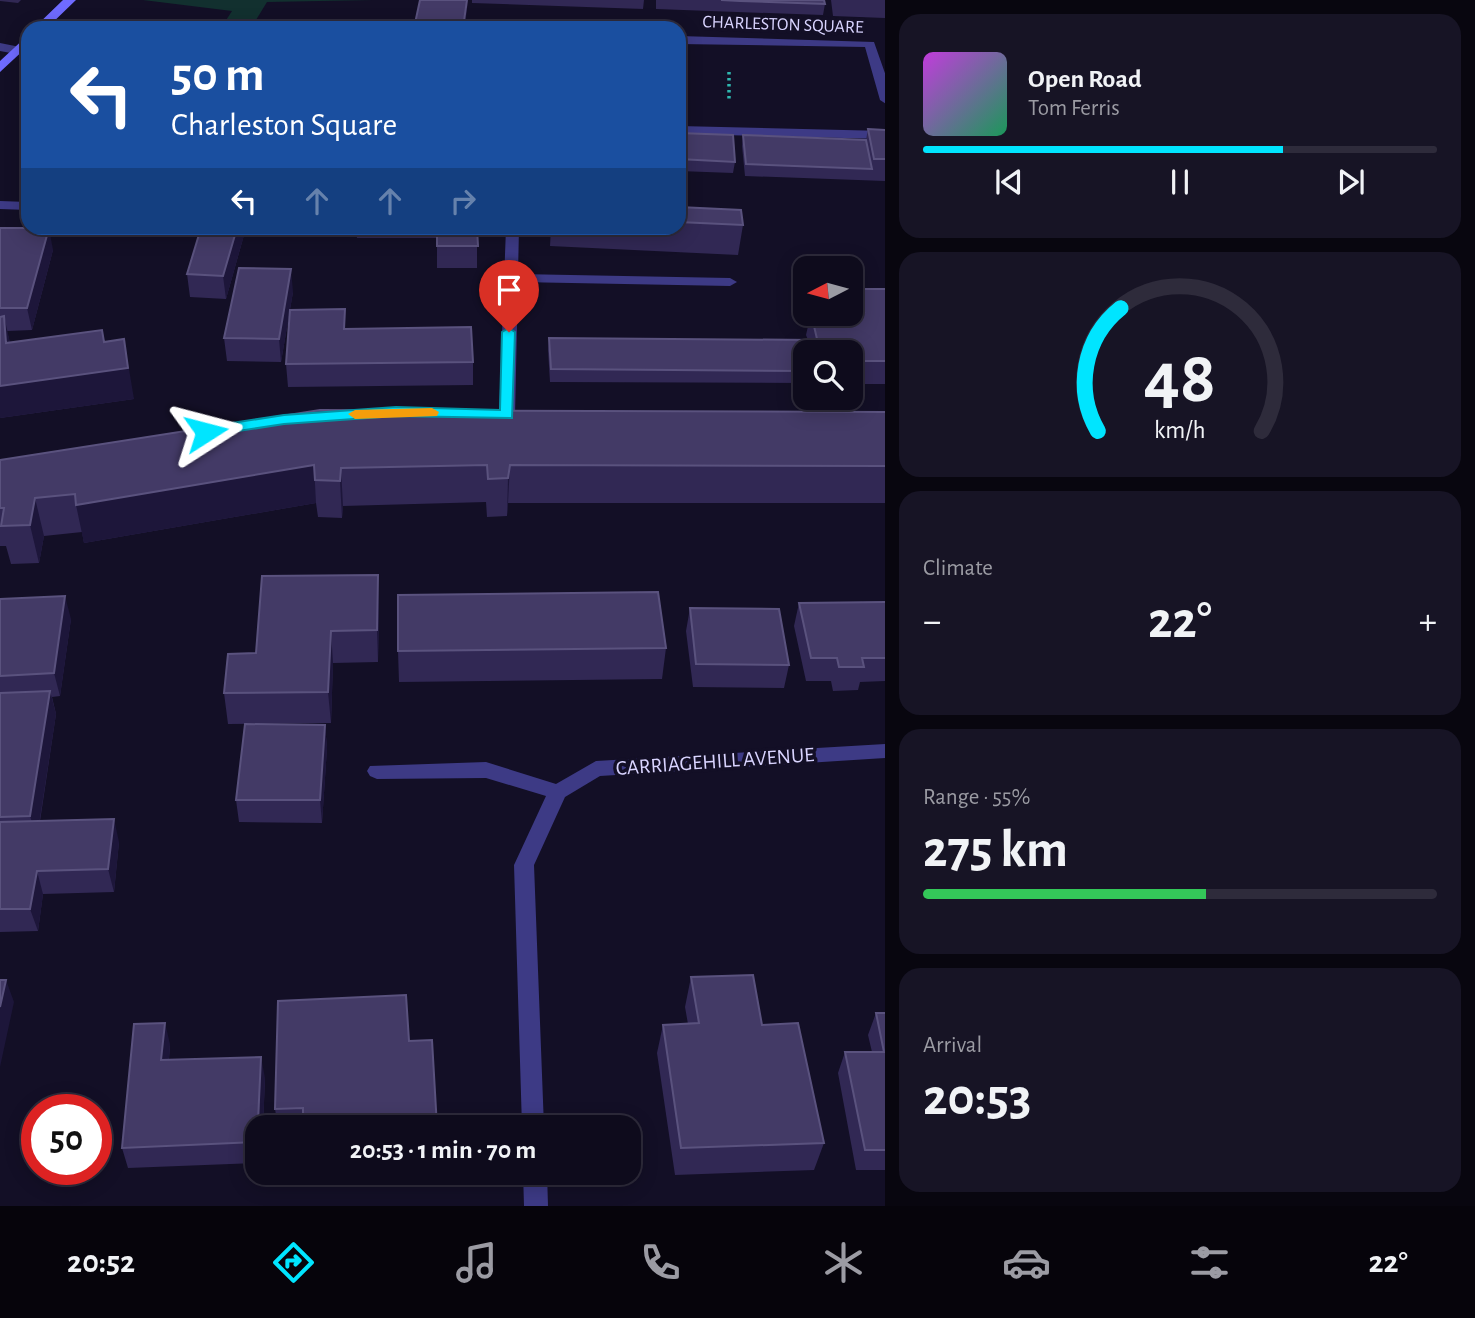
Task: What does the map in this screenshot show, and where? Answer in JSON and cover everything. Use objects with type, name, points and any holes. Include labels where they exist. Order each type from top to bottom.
[{"type":"street","points":[[48,21],[70,0]]},
{"type":"street","name":"CHARLESTON SQUARE","points":[[686,40],[870,44],[885,100]]},
{"type":"street","points":[[0,68],[21,45]]},
{"type":"street","points":[[0,47],[16,50]]},
{"type":"street","points":[[686,130],[885,135]]},
{"type":"street","points":[[0,205],[21,206]]},
{"type":"street","points":[[506,414],[512,235]]},
{"type":"street","points":[[510,278],[730,282]]},
{"type":"street","name":"CARRIAGEHILL AVENUE","points":[[558,792],[596,769],[885,751]]},
{"type":"street","points":[[377,771],[486,770],[558,792],[524,865],[533,1115]]},
{"type":"street","points":[[535,1185],[536,1206]]},
{"type":"green space","points":[[143,0],[373,0],[267,2],[255,21],[226,21],[232,11]]},
{"type":"building","points":[[420,0],[467,0],[464,21],[416,21]]},
{"type":"building","points":[[721,0],[824,0],[825,4],[740,1]]},
{"type":"building","points":[[868,129],[885,130],[885,159],[874,159]]},
{"type":"building","points":[[686,133],[733,135],[735,162],[686,159]]},
{"type":"building","points":[[743,135],[866,140],[872,169],[746,164]]},
{"type":"building","points":[[686,207],[741,210],[743,225],[686,222]]},
{"type":"building","points":[[0,228],[21,228],[21,235],[47,235],[27,308],[0,308]]},
{"type":"building","points":[[199,235],[235,235],[223,276],[187,274]]},
{"type":"building","points":[[437,235],[477,235],[478,246],[437,246]]},
{"type":"building","points":[[239,268],[291,269],[279,339],[224,338]]},
{"type":"building","points":[[863,289],[885,289],[885,361],[863,361],[863,340],[817,340],[814,326],[863,326]]},
{"type":"building","points":[[345,309],[344,329],[471,327],[473,362],[286,364],[290,310]]},
{"type":"building","points":[[4,316],[6,343],[102,330],[104,342],[124,339],[128,368],[0,386],[0,317]]},
{"type":"building","points":[[549,338],[813,340],[793,340],[793,371],[551,369]]},
{"type":"building","points":[[320,410],[885,412],[885,466],[510,465],[508,478],[488,479],[487,465],[341,468],[340,481],[315,480],[314,465],[76,505],[75,494],[35,498],[30,525],[1,526],[4,508],[0,508],[0,460]]},
{"type":"building","points":[[378,575],[377,630],[331,631],[328,692],[224,693],[228,654],[256,653],[262,576]]},
{"type":"building","points":[[658,592],[666,648],[398,651],[398,595]]},
{"type":"building","points":[[65,596],[54,673],[0,676],[0,599]]},
{"type":"building","points":[[885,602],[885,658],[862,658],[864,667],[839,667],[837,658],[811,658],[799,603]]},
{"type":"building","points":[[690,608],[779,609],[789,665],[696,664]]},
{"type":"building","points":[[50,691],[30,816],[0,817],[0,693]]},
{"type":"building","points":[[245,724],[325,725],[320,800],[236,800]]},
{"type":"building","points":[[114,819],[108,869],[37,871],[30,909],[0,909],[0,822]]},
{"type":"building","points":[[753,975],[762,1025],[798,1023],[824,1143],[681,1148],[663,1025],[699,1023],[691,977]]},
{"type":"building","points":[[0,980],[6,980],[0,1007]]},
{"type":"building","points":[[406,995],[409,1041],[432,1040],[436,1115],[303,1115],[303,1108],[275,1109],[278,1001]]},
{"type":"building","points":[[876,1013],[885,1013],[885,1150],[865,1150],[845,1052],[884,1052]]},
{"type":"building","points":[[165,1023],[161,1060],[261,1057],[258,1115],[245,1115],[245,1143],[122,1148],[134,1024]]},
{"type":"slow traffic","points":[[355,414],[432,412]]},
{"type":"route","points":[[206,432],[284,419],[396,411],[507,415],[509,332]]}]
